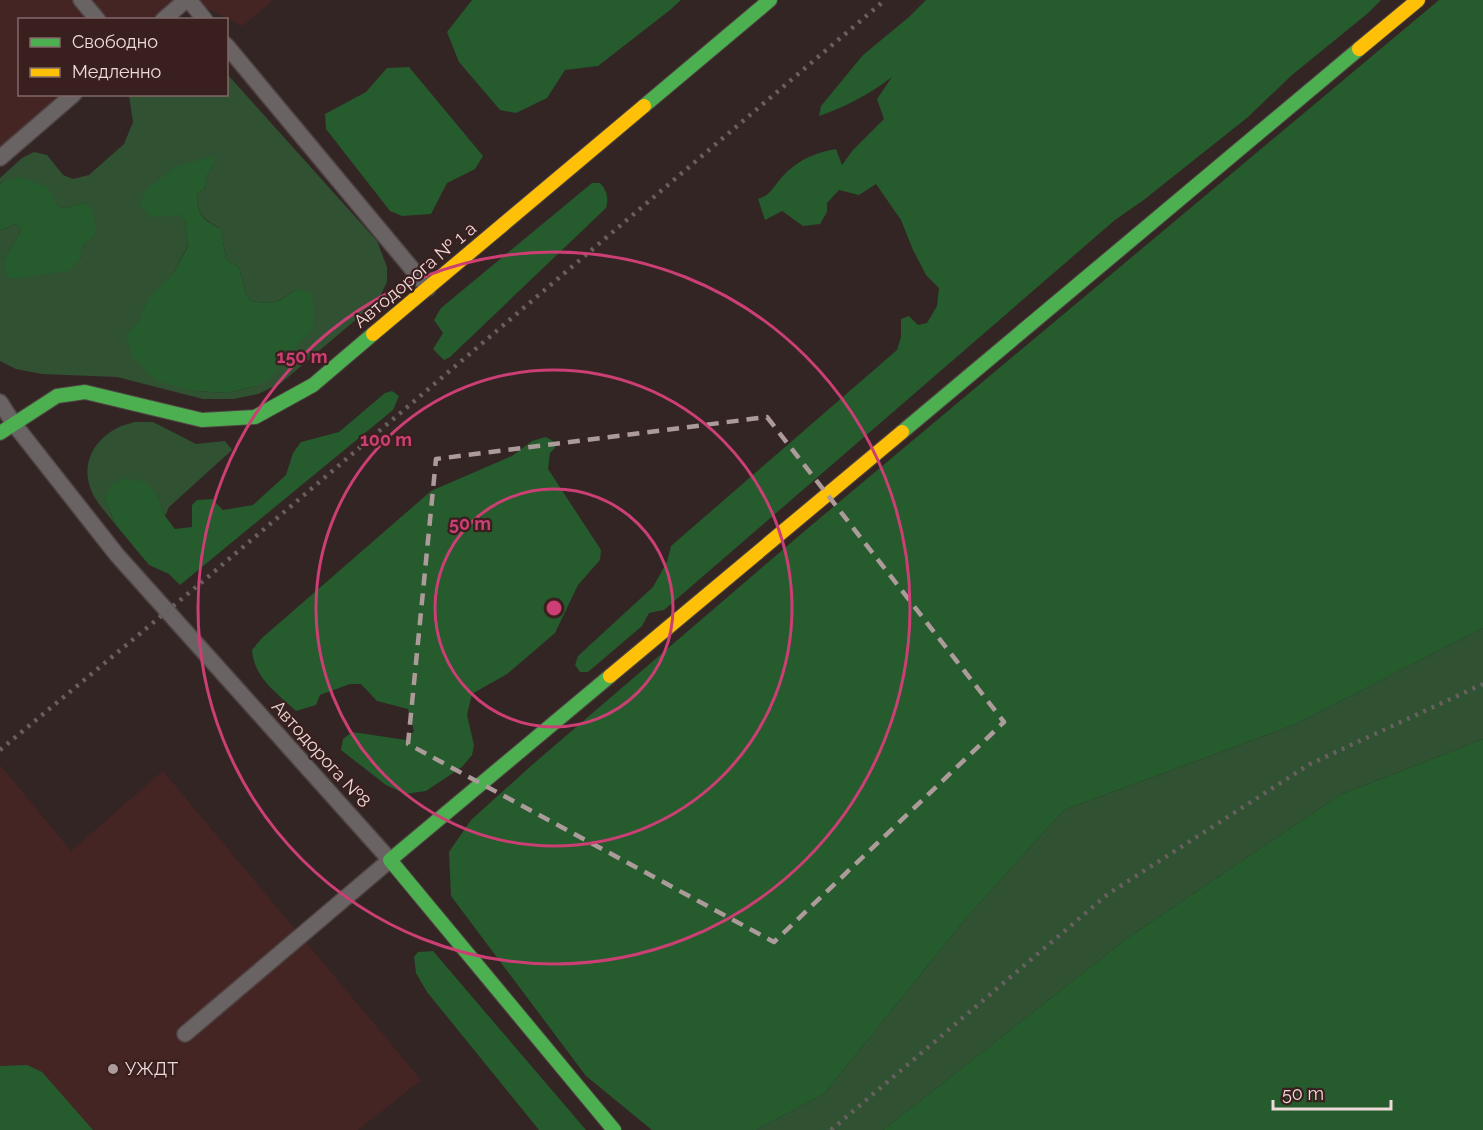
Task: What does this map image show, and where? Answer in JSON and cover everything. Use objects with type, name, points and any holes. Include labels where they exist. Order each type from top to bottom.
[{"type":"street","points":[[81,0],[96,18]]},
{"type":"street","points":[[165,18],[187,0],[203,18]]},
{"type":"street","name":"Автодорога № 1 а","points":[[0,433],[57,396],[85,392],[202,420],[255,417],[313,385],[770,0]]},
{"type":"street","points":[[185,1034],[1418,0]]},
{"type":"street","points":[[228,47],[428,288]]},
{"type":"street","points":[[0,158],[72,96]]},
{"type":"street","name":"Автодорога №8","points":[[0,402],[14,424],[117,555],[390,860],[614,1130]]},
{"type":"highlighted area","points":[[767,417],[1004,722],[774,942],[408,744],[436,459]]},
{"type":"shaded area","points":[[0,0],[186,0],[164,18],[18,18],[18,96],[76,96],[0,162]]},
{"type":"shaded area","points":[[191,0],[274,0],[242,26]]},
{"type":"shaded area","points":[[0,765],[71,851],[163,771],[421,1080],[358,1130],[0,1130]]},
{"type":"green space","points":[[472,0],[681,0],[598,66],[565,70],[547,98],[516,113],[500,110],[459,62],[447,32]]},
{"type":"green space","points":[[926,0],[1381,0],[1292,75],[1248,117],[1115,220],[664,610],[649,613],[642,626],[588,672],[580,672],[575,665],[578,656],[653,587],[667,562],[671,546],[897,350],[901,337],[901,319],[909,316],[918,325],[927,323],[937,306],[939,288],[926,275],[901,220],[876,184],[859,195],[839,190],[827,203],[827,212],[820,224],[803,226],[782,211],[765,220],[758,199],[769,193],[794,166],[813,155],[836,149],[842,165],[853,150],[884,119],[877,99],[892,77],[857,100],[819,116],[821,106],[863,55]]},
{"type":"green space","points":[[1439,0],[1483,0],[1483,628],[1296,724],[1064,810],[968,916],[824,1094],[756,1130],[652,1130],[586,1076],[451,896],[449,852],[471,820],[801,534]]},
{"type":"green space","points":[[409,67],[483,156],[475,169],[447,183],[431,214],[402,216],[390,211],[326,129],[325,114],[366,92],[387,68]]},
{"type":"green space","points":[[228,75],[377,241],[387,267],[387,282],[378,301],[281,383],[258,394],[233,399],[203,399],[117,377],[42,374],[16,369],[0,361],[0,230],[16,224],[21,230],[4,260],[80,259],[83,245],[95,236],[90,207],[83,203],[65,208],[57,206],[4,181],[0,184],[0,178],[22,158],[34,152],[47,155],[63,175],[73,179],[89,175],[124,144],[133,122],[129,96],[228,96]],"holes":[[[214,163],[207,176],[204,190],[198,193],[200,211],[205,219],[221,229],[226,259],[239,267],[246,294],[251,301],[274,302],[295,290],[256,386],[227,393],[195,391],[125,336],[142,319],[142,311],[150,298],[173,274],[188,245],[185,221],[180,215]]]},
{"type":"green space","points":[[212,156],[214,163],[207,176],[204,190],[198,193],[198,206],[205,219],[221,229],[226,259],[239,267],[246,294],[251,301],[270,303],[284,298],[295,290],[310,292],[314,306],[313,328],[268,380],[256,386],[227,393],[195,391],[156,381],[134,358],[125,336],[141,319],[142,311],[150,297],[173,274],[188,246],[185,221],[180,215],[150,217],[140,204],[144,192],[175,167]]},
{"type":"green space","points":[[20,177],[47,187],[57,206],[65,208],[83,203],[90,206],[96,227],[95,236],[83,245],[80,259],[69,271],[7,278],[4,260],[21,230],[16,224],[0,230],[0,184]]},
{"type":"green space","points":[[592,183],[600,183],[606,192],[606,208],[450,357],[444,360],[433,349],[443,333],[434,320],[441,308]]},
{"type":"green space","points":[[392,391],[399,396],[393,410],[180,585],[169,574],[149,565],[115,524],[105,498],[111,485],[124,478],[146,482],[157,494],[165,516],[175,529],[192,527],[192,505],[197,500],[212,499],[223,510],[253,505],[286,475],[293,453],[301,442],[339,432],[385,393]]},
{"type":"green space","points":[[135,422],[153,422],[196,444],[225,441],[232,450],[169,507],[165,516],[157,494],[105,498],[115,524],[93,494],[87,471],[91,454],[101,440],[119,427]]},
{"type":"green space","points":[[546,437],[553,441],[555,448],[550,453],[548,469],[601,550],[600,560],[578,585],[555,633],[507,674],[472,694],[467,715],[474,745],[472,755],[462,767],[426,791],[405,794],[386,785],[341,750],[343,739],[352,732],[406,740],[414,731],[408,709],[377,701],[361,684],[350,684],[320,695],[316,705],[296,711],[262,677],[257,669],[252,650],[262,638],[431,491],[512,456],[532,441]]},
{"type":"green space","points":[[1483,628],[1483,739],[1340,795],[1126,939],[883,1130],[756,1130],[824,1094],[968,916],[1064,810],[1296,724]]},
{"type":"green space","points":[[1483,739],[1483,1130],[883,1130],[1126,939],[1340,795]]},
{"type":"green space","points":[[433,951],[586,1130],[539,1130],[427,992],[416,973],[414,957],[418,952]]},
{"type":"green space","points":[[27,1065],[42,1072],[93,1130],[0,1130],[0,1066]]},
{"type":"railway","points":[[0,750],[202,582],[885,0]]},
{"type":"railway","points":[[831,1130],[1108,894],[1310,764],[1483,684]]},
{"type":"traffic: fast","points":[[644,106],[770,0]]},
{"type":"traffic: fast","points":[[902,432],[1359,49]]},
{"type":"traffic: fast","points":[[0,433],[57,396],[85,392],[202,420],[255,417],[313,385],[373,334]]},
{"type":"traffic: fast","points":[[610,676],[390,860],[614,1130]]},
{"type":"traffic: slow","points":[[1359,49],[1418,0]]},
{"type":"traffic: slow","points":[[373,334],[644,106]]},
{"type":"traffic: slow","points":[[610,676],[902,432]]},
{"type":"place","name":"УЖДТ","points":[[113,1069]]}]
